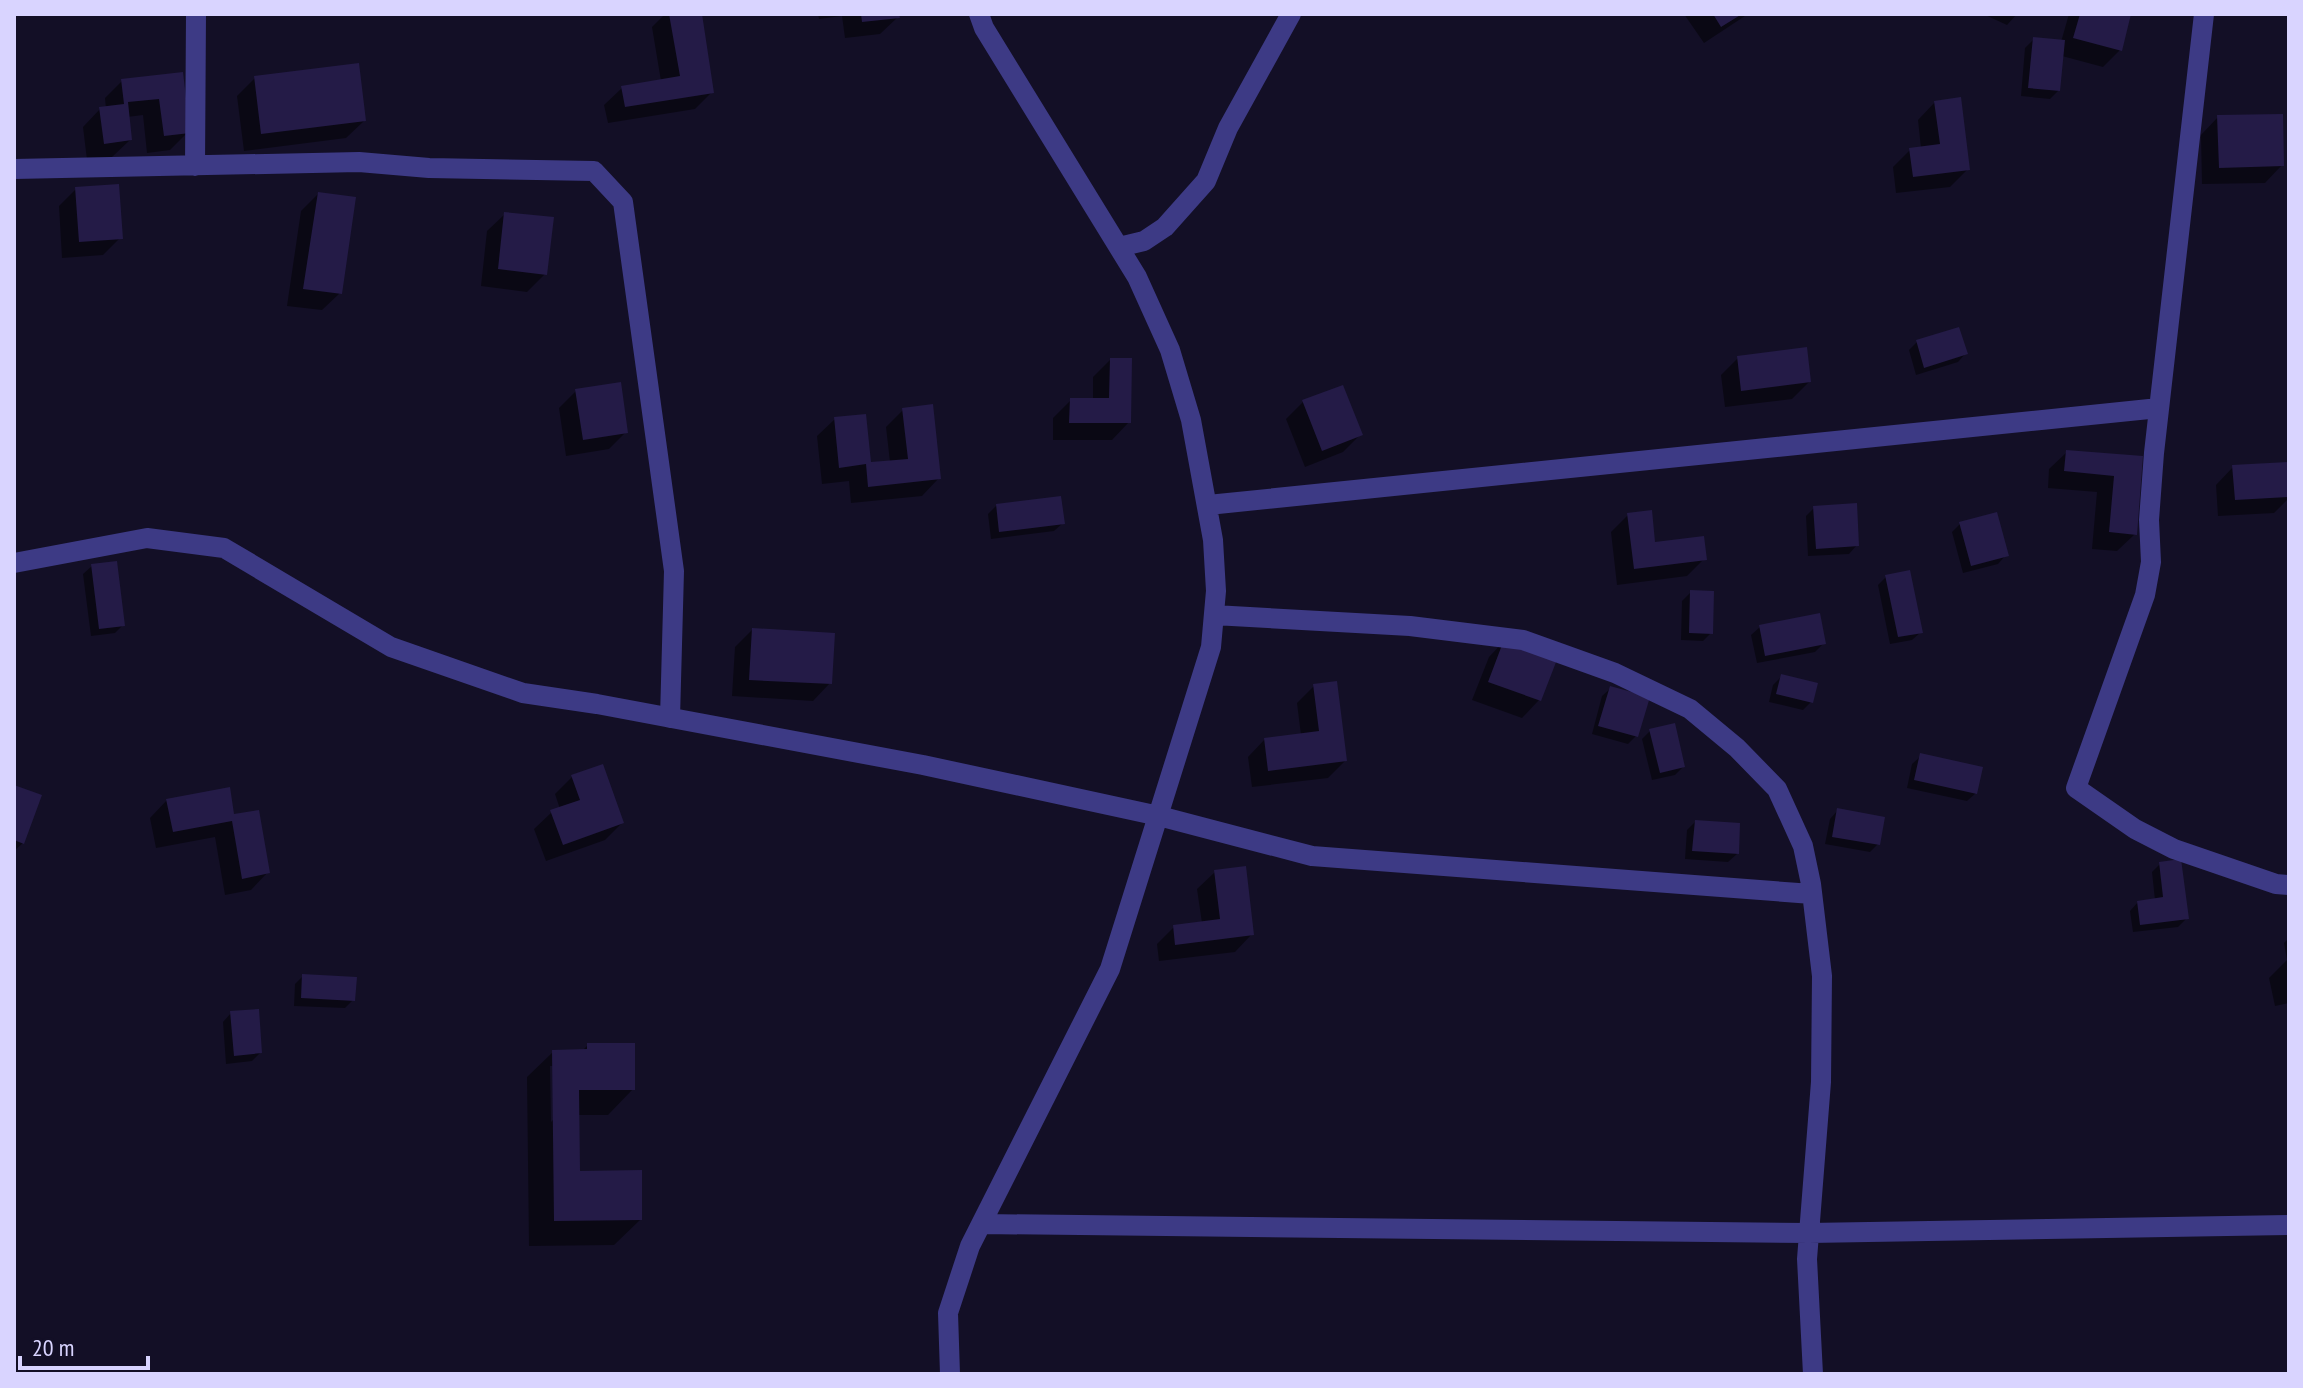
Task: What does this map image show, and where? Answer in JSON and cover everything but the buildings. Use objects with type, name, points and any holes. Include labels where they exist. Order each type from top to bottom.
[{"type":"street","points":[[195,166],[196,14]]},
{"type":"street","points":[[950,1374],[948,1313],[970,1246],[1110,969],[1211,647],[1214,615],[1214,566],[1208,505],[1191,420],[1170,350],[1137,277],[984,28],[979,14]]},
{"type":"street","points":[[1119,247],[1144,241],[1165,227],[1206,181],[1228,128],[1291,14]]},
{"type":"street","points":[[2204,14],[2159,408],[2149,520],[2151,562],[2145,595],[2076,788],[2135,829],[2174,849],[2276,884],[2289,885]]},
{"type":"street","points":[[14,169],[359,162],[429,168],[594,171],[623,202],[674,571],[670,718]]},
{"type":"street","points":[[1208,505],[2159,408]]},
{"type":"street","points":[[14,563],[147,538],[224,548],[391,647],[523,693],[923,765],[1159,816],[1312,856],[1812,894]]},
{"type":"street","points":[[1214,615],[1478,632],[1523,640],[1615,673],[1690,709],[1737,748],[1777,789],[1803,846],[1822,976],[1821,1082],[1807,1259],[1813,1374]]},
{"type":"street","points":[[982,1224],[1809,1233],[2289,1225]]}]
